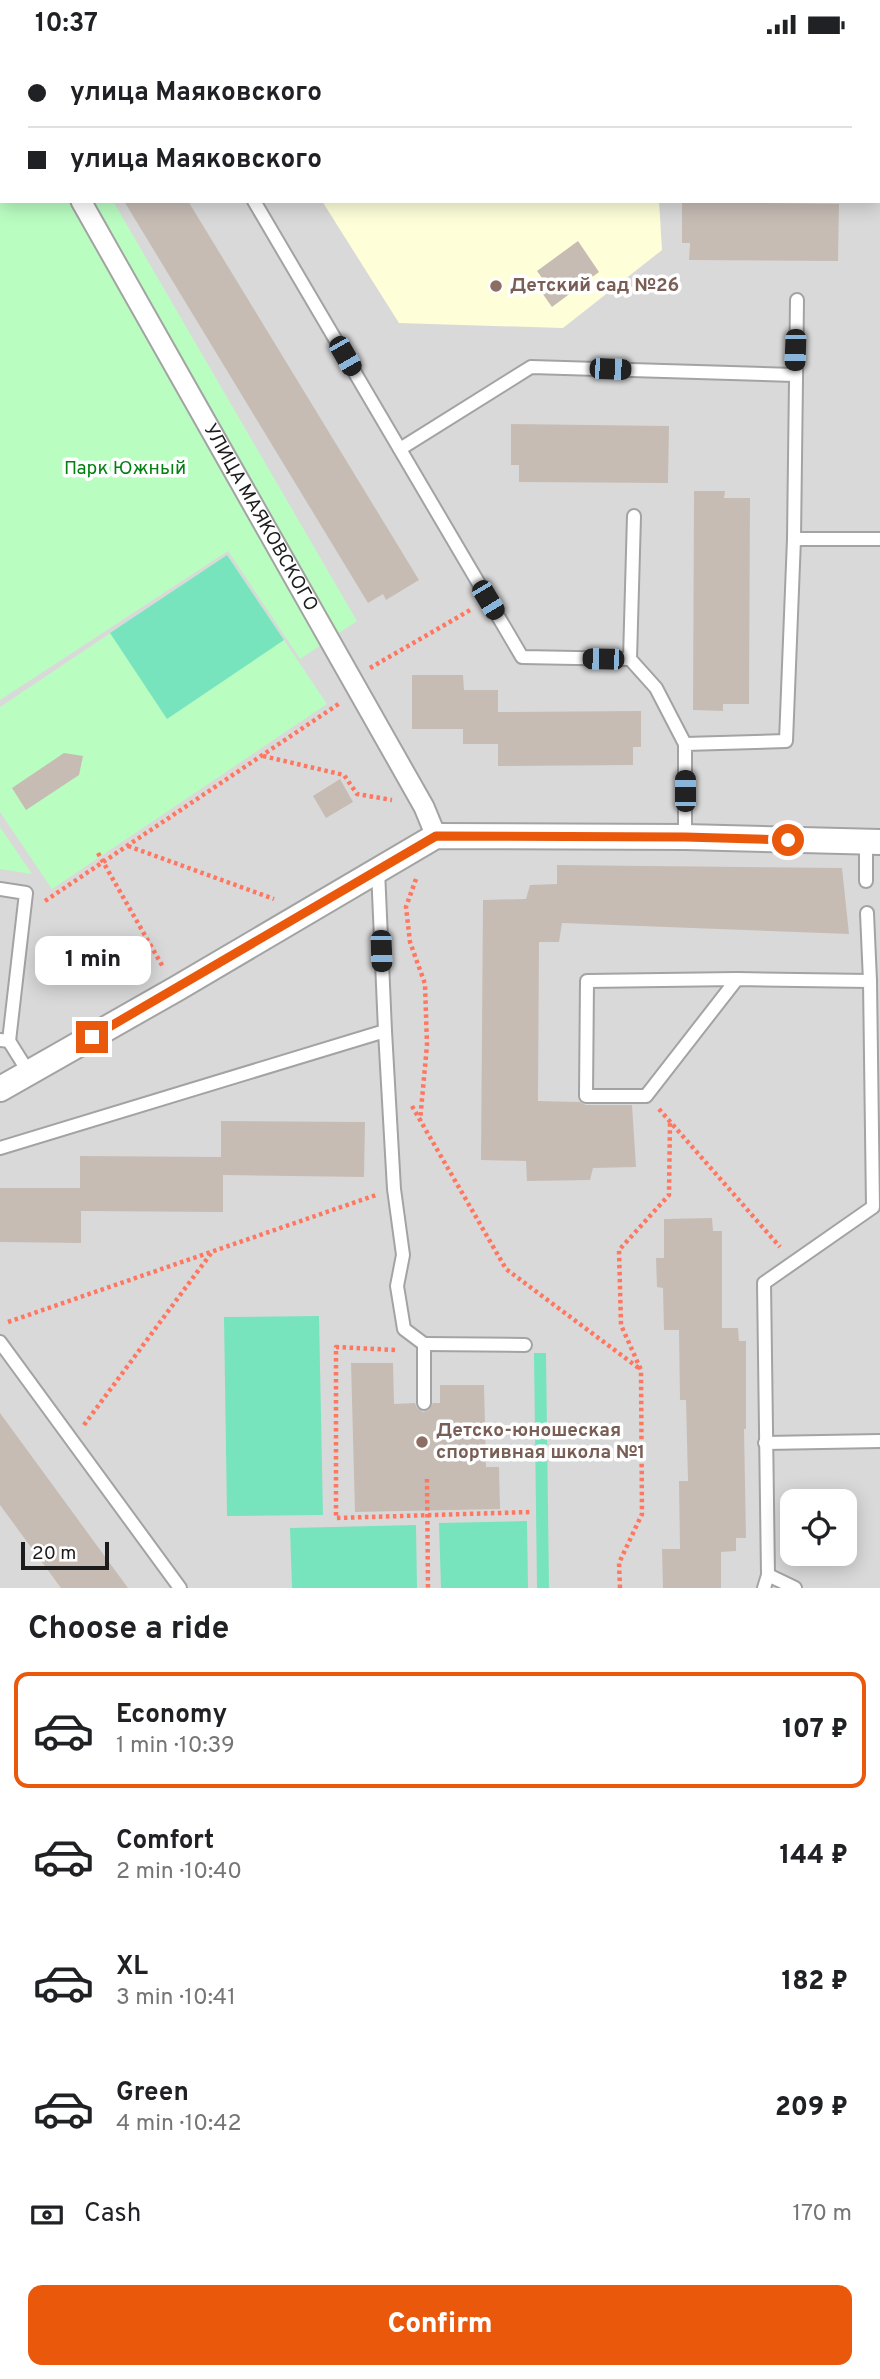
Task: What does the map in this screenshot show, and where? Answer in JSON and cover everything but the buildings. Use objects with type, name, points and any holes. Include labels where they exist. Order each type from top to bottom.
[{"type":"street","name":"УЛИЦА МАЯКОВСКОГО","points":[[82,203],[424,807],[436,836]]},
{"type":"street","points":[[0,1089],[436,836],[685,837],[873,842]]},
{"type":"lane","points":[[255,203],[522,657],[629,659]]},
{"type":"lane","points":[[685,744],[786,741],[794,539],[797,300]]},
{"type":"lane","points":[[400,449],[531,367],[794,376]]},
{"type":"lane","points":[[634,516],[629,659],[656,688],[685,744],[685,837]]},
{"type":"lane","points":[[794,539],[880,538]]},
{"type":"lane","points":[[866,881],[873,842]]},
{"type":"lane","points":[[378,870],[394,1189],[403,1255],[397,1286],[404,1329],[424,1348],[525,1345]]},
{"type":"lane","points":[[0,889],[26,893],[4,1040],[29,1073]]},
{"type":"lane","points":[[795,1588],[766,1582],[764,1283],[873,1207],[867,912]]},
{"type":"lane","points":[[737,979],[646,1096],[586,1096],[587,981],[737,979],[870,981]]},
{"type":"lane","points":[[0,1148],[385,1031]]},
{"type":"lane","points":[[0,1342],[180,1588]]},
{"type":"lane","points":[[424,1348],[424,1403]]},
{"type":"lane","points":[[765,1443],[880,1441]]},
{"type":"path","points":[[23,915],[261,756],[355,684],[488,600]]},
{"type":"path","points":[[261,756],[344,775],[358,794],[424,807]]},
{"type":"path","points":[[420,1121],[427,1045],[425,984],[410,942],[406,907],[415,880],[430,859],[436,836]]},
{"type":"path","points":[[127,846],[308,912]]},
{"type":"path","points":[[98,853],[176,989]]},
{"type":"path","points":[[387,1063],[506,1269],[641,1370]]},
{"type":"path","points":[[646,1096],[793,1263]]},
{"type":"path","points":[[620,1588],[619,1563],[642,1514],[641,1370],[621,1325],[619,1250],[668,1195],[670,1121]]},
{"type":"path","points":[[0,1325],[394,1189]]},
{"type":"path","points":[[72,1441],[212,1251]]},
{"type":"path","points":[[424,1348],[336,1347],[336,1518],[530,1512]]},
{"type":"path","points":[[427,1479],[428,1588]]},
{"type":"shaded area","points":[[0,203],[880,203],[880,1588],[0,1588]]},
{"type":"shaded area","name":"Детский сад №26","points":[[323,203],[659,203],[662,250],[563,328],[399,323]]},
{"type":"green space","name":"Парк Южный","points":[[0,203],[114,203],[357,621],[300,659],[228,551],[0,700]]},
{"type":"green space","points":[[227,555],[327,704],[52,889],[0,812],[0,707]]},
{"type":"green space","points":[[227,555],[284,640],[167,719],[110,633]]},
{"type":"green space","points":[[0,827],[32,874],[0,869]]},
{"type":"green space","points":[[319,1316],[323,1515],[227,1516],[224,1317]]},
{"type":"green space","points":[[534,1353],[546,1353],[549,1588],[537,1588]]},
{"type":"green space","points":[[527,1521],[528,1588],[441,1588],[439,1523]]},
{"type":"green space","points":[[416,1525],[417,1588],[292,1588],[290,1528]]},
{"type":"place","name":"Детский сад №26","points":[[496,286]]},
{"type":"place","name":"Детско-юношеская спортивная школа №1","points":[[422,1442]]},
{"type":"route","points":[[92,1037],[436,836],[788,840]]}]
